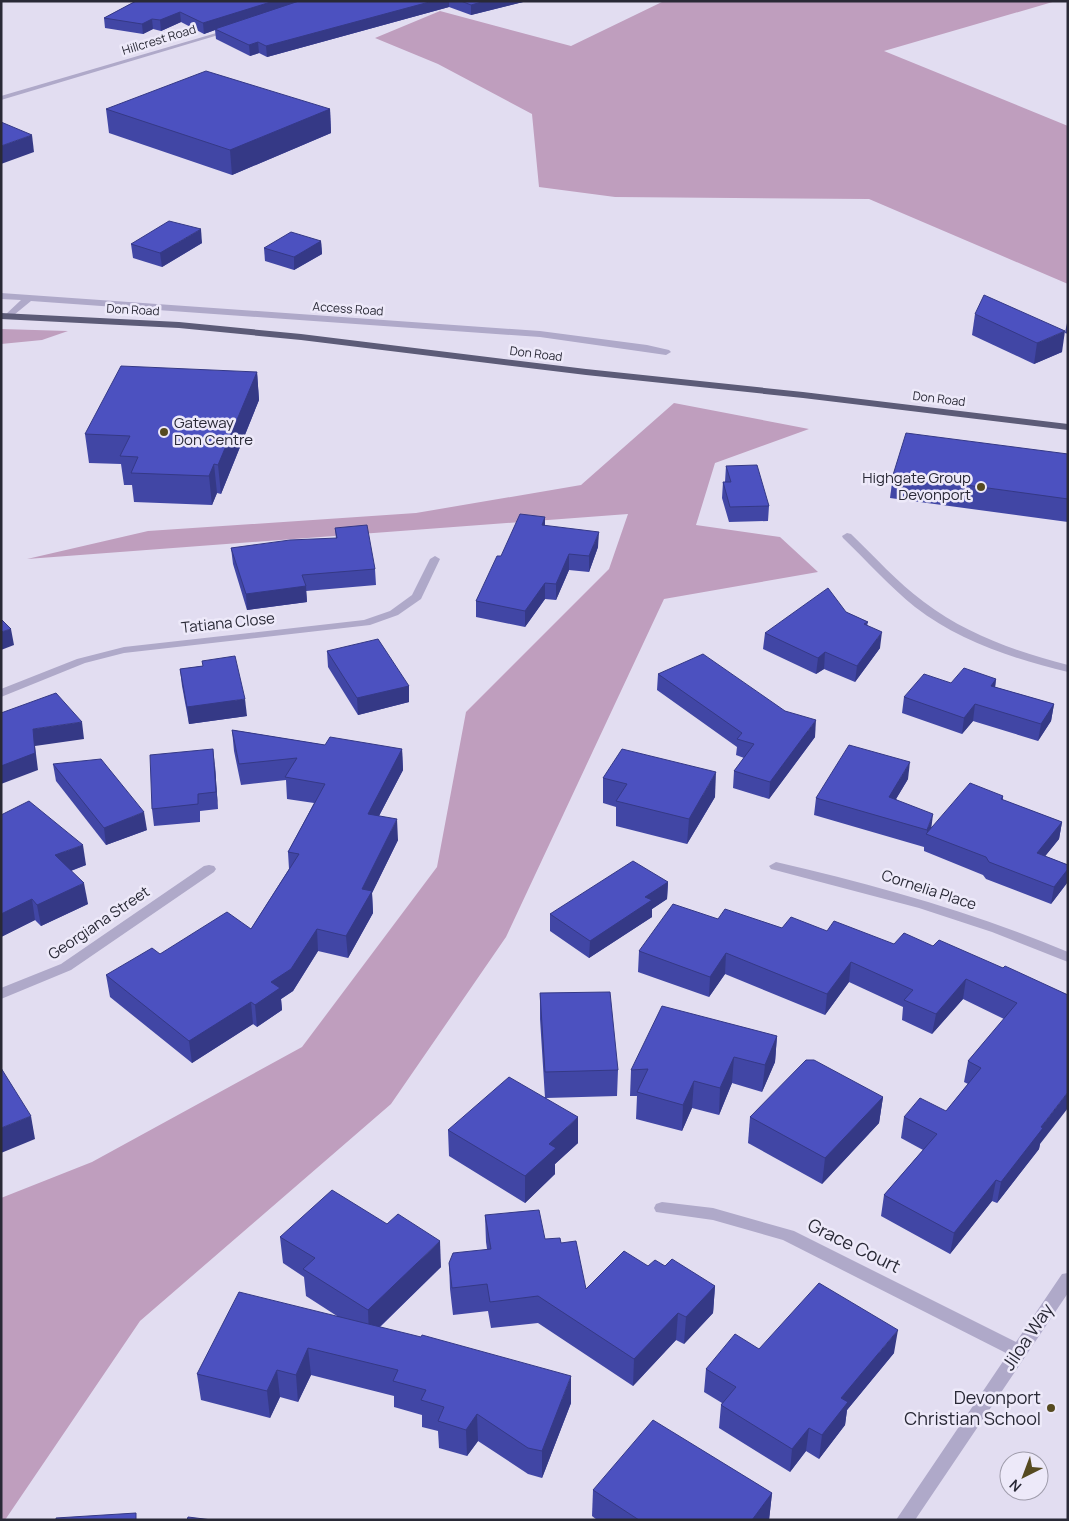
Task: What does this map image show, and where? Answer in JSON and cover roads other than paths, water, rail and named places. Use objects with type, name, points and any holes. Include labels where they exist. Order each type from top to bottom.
[{"type":"main road","name":"Don Road","points":[[5,316],[179,325],[301,337],[586,372],[803,395],[1068,427]]},
{"type":"street","name":"Hillcrest Road","points":[[1,98],[239,28]]},
{"type":"street","name":"Access Road","points":[[1,296],[540,334],[666,352]]},
{"type":"street","points":[[5,316],[28,299]]},
{"type":"street","points":[[847,536],[920,605],[972,637],[1041,662],[1068,669]]},
{"type":"street","name":"Tatiana Close","points":[[1,693],[81,661],[124,650],[366,622],[394,613],[417,597],[435,559]]},
{"type":"street","name":"Cornelia Place","points":[[776,866],[875,889],[956,915],[1068,957]]},
{"type":"street","name":"Georgiana Street","points":[[1,994],[66,967],[209,869]]},
{"type":"street","name":"Grace Court","points":[[662,1208],[713,1214],[788,1235],[1018,1351]]},
{"type":"street","name":"Jiloa Way","points":[[905,1520],[1068,1279]]},
{"type":"place","name":"Gateway Don Centre","points":[[164,432]]},
{"type":"place","name":"Highgate Group Devonport","points":[[981,487]]},
{"type":"place","name":"Devonport Christian School","points":[[1051,1408]]}]
